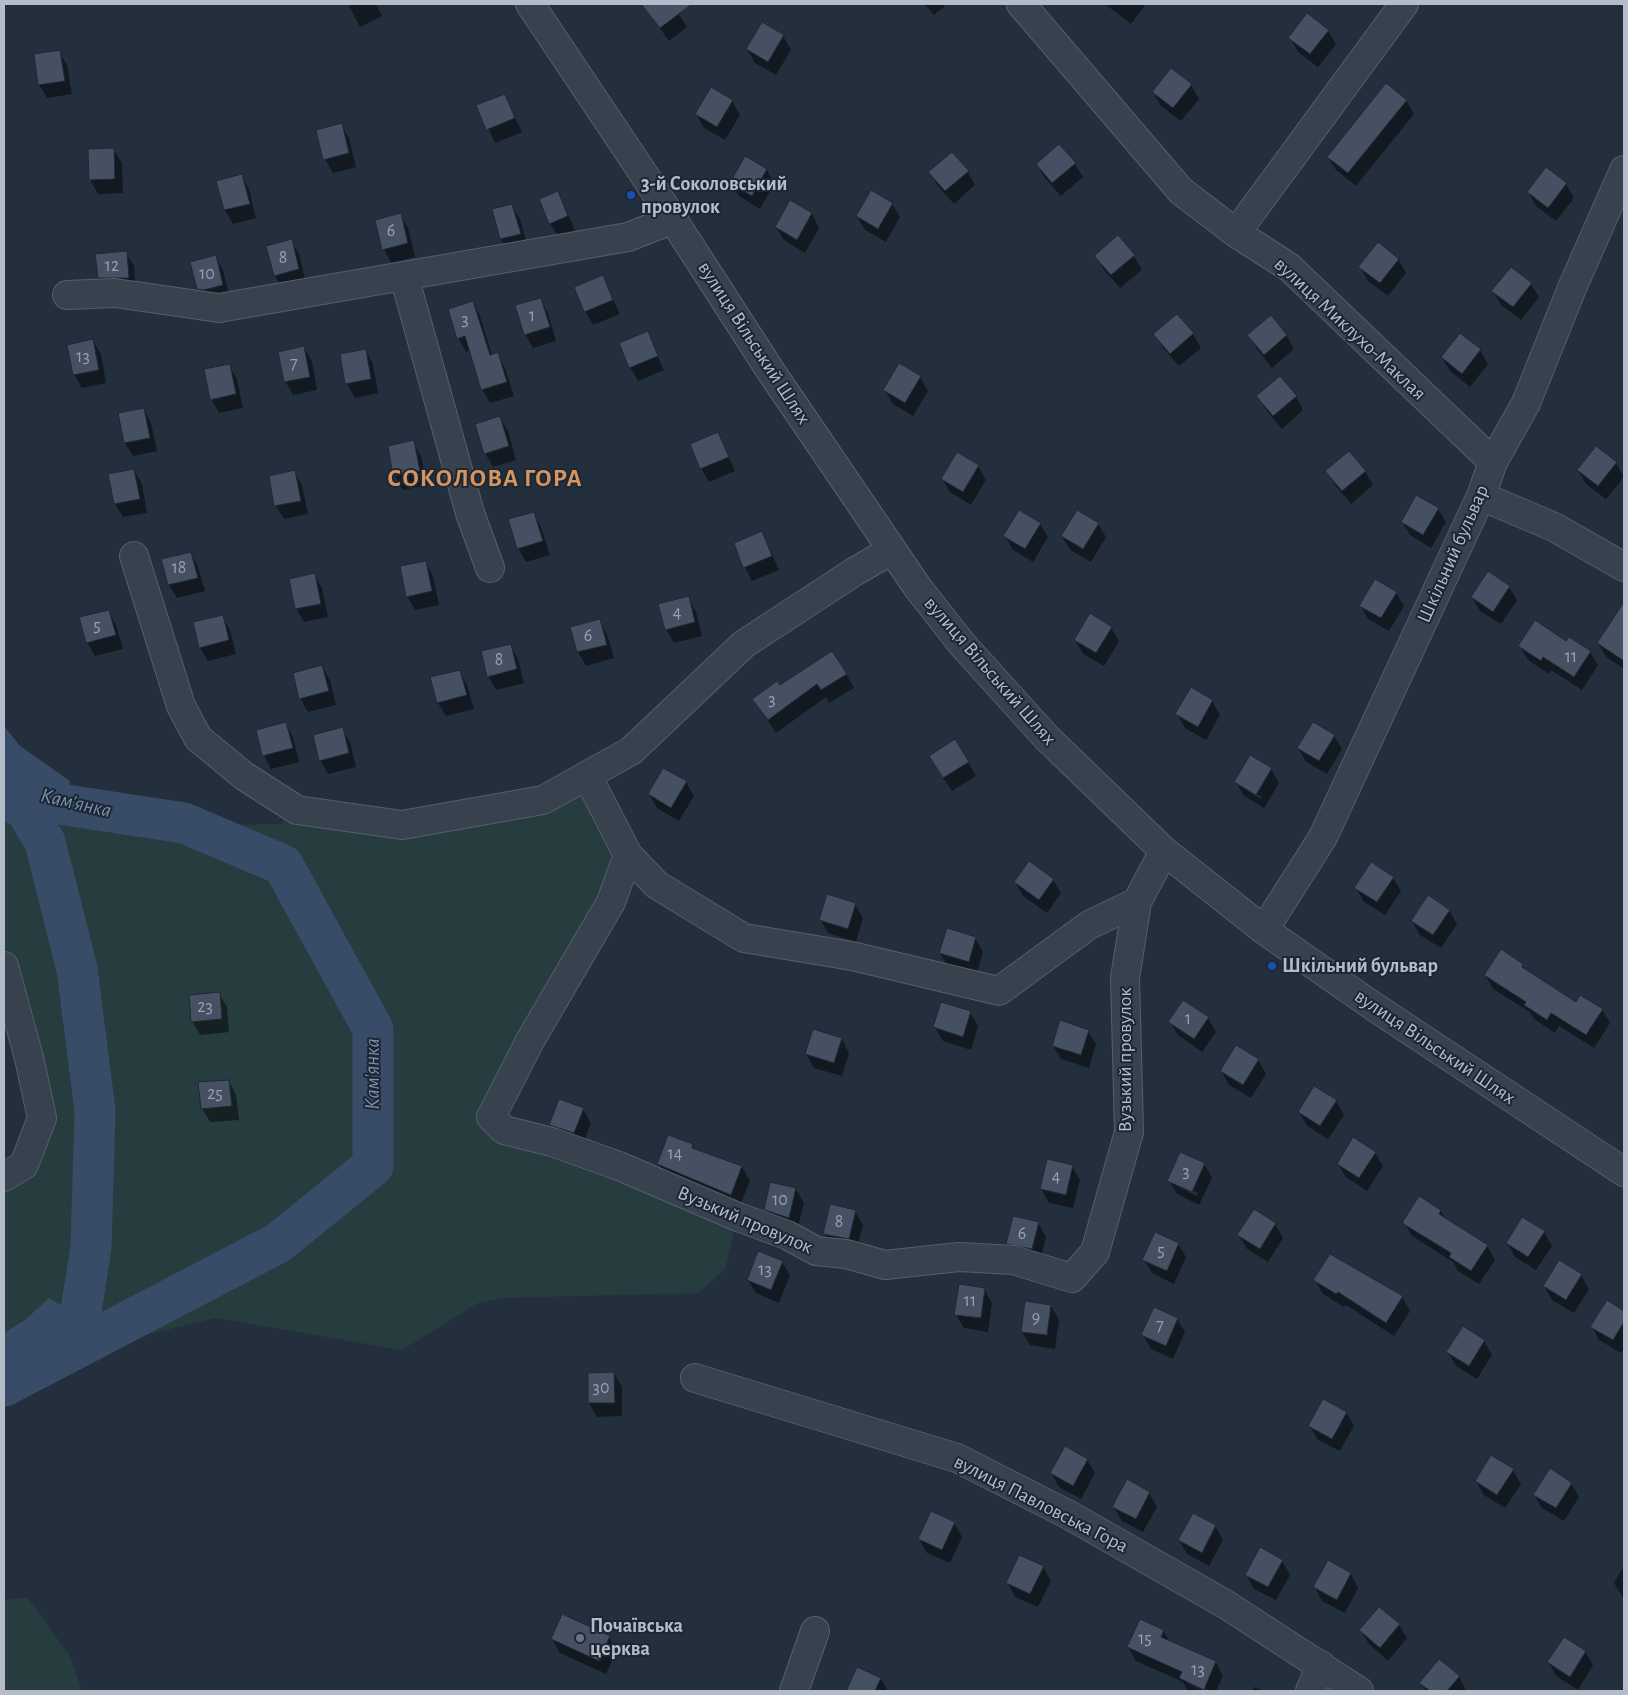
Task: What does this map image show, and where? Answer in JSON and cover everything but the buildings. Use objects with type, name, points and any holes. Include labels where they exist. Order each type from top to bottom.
[{"type":"street","name":"вулиця Вільський Шлях","points":[[530,4],[674,219],[770,370],[918,588],[993,680],[1047,738],[1164,850],[1264,930],[1373,1006],[1624,1172]]},
{"type":"street","name":"вулиця Миклухо-Маклая","points":[[1021,4],[1181,191],[1236,233],[1289,267],[1493,462]]},
{"type":"street","points":[[1236,233],[1404,4]]},
{"type":"street","name":"Шкільний бульвар","points":[[1264,930],[1323,837],[1481,496],[1493,462],[1526,403],[1572,288],[1624,170]]},
{"type":"street","points":[[68,295],[116,293],[219,308],[628,237],[674,219]]},
{"type":"street","points":[[404,276],[470,514],[490,568]]},
{"type":"street","points":[[1481,496],[1554,527],[1624,567]]},
{"type":"street","points":[[134,556],[181,706],[198,738],[244,776],[296,810],[402,825],[543,800],[631,751],[744,644],[854,572],[892,550]]},
{"type":"street","points":[[587,775],[628,855],[657,885],[744,938],[852,956],[1000,991],[1088,925],[1137,902]]},
{"type":"street","name":"Вузький провулок","points":[[628,855],[611,902],[531,1039],[491,1117],[504,1130],[552,1142],[619,1166],[738,1217],[787,1235],[816,1251],[846,1254],[885,1265],[959,1258],[1013,1260],[1072,1278],[1095,1252],[1129,1132],[1125,978],[1137,902],[1164,850]]},
{"type":"street","points":[[4,966],[29,1058],[42,1118],[24,1165],[4,1177]]},
{"type":"street","name":"вулиця Павловська Гора","points":[[695,1378],[957,1458],[1060,1510],[1225,1604],[1359,1691]]},
{"type":"street","points":[[794,1691],[815,1631]]},
{"type":"street","points":[[1310,1691],[1321,1665]]},
{"type":"green space","points":[[587,775],[628,855],[491,1117],[738,1217],[725,1269],[698,1293],[500,1298],[478,1303],[402,1350],[215,1318],[134,1338],[119,1326],[43,1361],[4,1386],[4,1177],[41,1118],[4,966],[4,780],[12,787],[66,805],[184,823],[125,826],[281,824],[297,810],[402,825]]},
{"type":"green space","points":[[28,1598],[70,1656],[82,1691],[4,1691],[4,1599]]},
{"type":"water","points":[[4,726],[20,746],[70,781],[66,805],[45,842],[4,821]]},
{"type":"water","points":[[49,1298],[94,1325],[109,1343],[42,1374],[4,1400],[4,1333],[25,1320]]},
{"type":"waterway","name":"Кам'янка","points":[[4,780],[12,787],[66,805],[184,823],[283,865],[373,1029],[373,1166],[278,1243],[4,1386]]},
{"type":"waterway","name":"Кам'янка","points":[[16,793],[45,842],[77,969],[95,1111],[91,1247],[80,1317],[64,1355]]},
{"type":"place","name":"3-й Соколовський провулок","points":[[631,195]]},
{"type":"place","name":"Шкільний бульвар","points":[[1272,966]]},
{"type":"place","name":"Почаївська церква","points":[[580,1638]]},
{"type":"district","name":"СОКОЛОВА ГОРА","points":[[485,478]]}]
